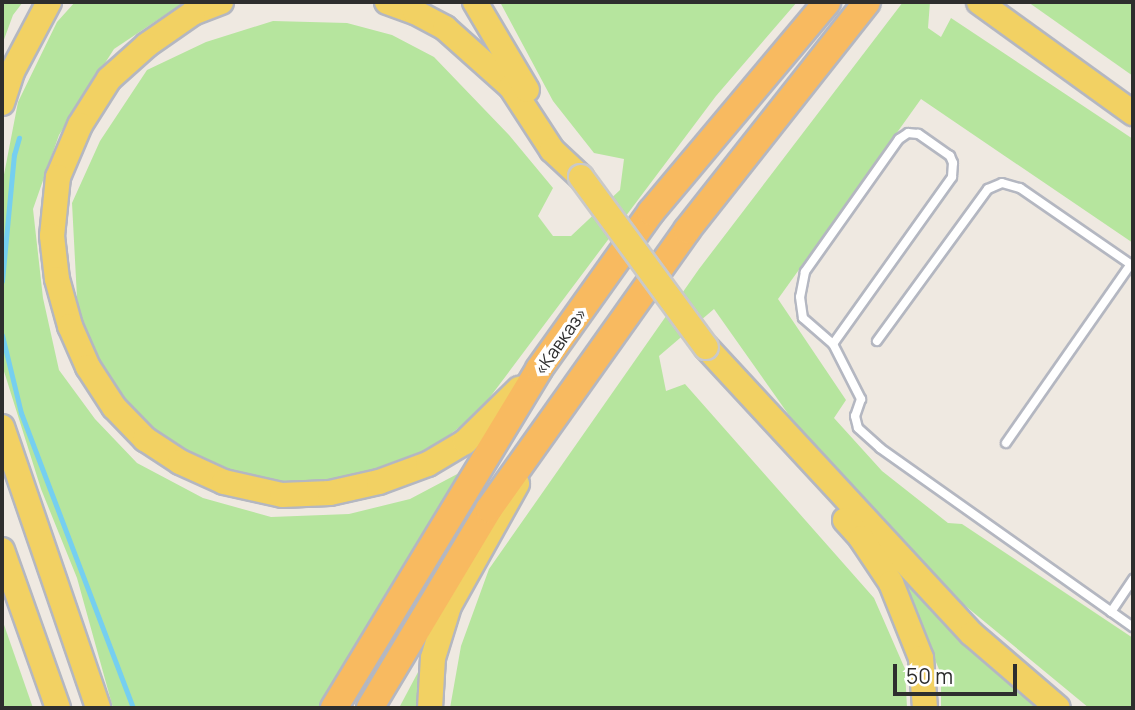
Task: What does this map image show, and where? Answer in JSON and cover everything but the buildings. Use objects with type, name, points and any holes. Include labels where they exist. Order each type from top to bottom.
[{"type":"highway","name":"«Кавказ»","points":[[334,708],[539,369],[651,212],[827,2]]},
{"type":"highway","points":[[370,708],[489,509],[687,230],[867,2]]},
{"type":"main road","points":[[2,103],[12,72],[49,2]]},
{"type":"main road","points":[[221,2],[193,13],[147,45],[110,79],[80,125],[58,177],[52,236],[57,279],[70,326],[88,367],[114,407],[145,439],[180,462],[224,482],[282,495],[330,493],[379,482],[428,464],[481,427],[539,369]]},
{"type":"main road","points":[[387,2],[415,12],[445,28],[511,87],[552,150],[581,177]]},
{"type":"main road","points":[[475,2],[505,56],[581,177],[706,347],[972,634],[1058,708]]},
{"type":"main road","points":[[979,2],[1133,113]]},
{"type":"main road","points":[[741,387],[762,428],[861,538],[891,583],[921,658],[925,708]]},
{"type":"main road","points":[[2,427],[98,708]]},
{"type":"main road","points":[[430,708],[433,658],[449,606],[500,517],[537,444]]},
{"type":"main road","points":[[2,550],[58,708]]},
{"type":"lane","points":[[833,344],[952,177],[953,163],[950,156],[918,134],[908,134],[899,139],[805,272],[800,297],[803,318],[833,344],[861,399],[855,416],[858,428],[880,448],[1133,627]]},
{"type":"lane","points":[[877,341],[988,189],[1002,183],[1020,188],[1132,265],[1006,443]]},
{"type":"lane","points":[[1111,612],[1133,579]]},
{"type":"green space","points":[[2,2],[23,2],[13,15],[2,45]]},
{"type":"green space","points":[[75,2],[196,2],[168,13],[114,49],[59,135],[33,209],[43,298],[59,370],[95,419],[137,463],[203,498],[271,517],[349,514],[410,499],[463,471],[326,708],[113,708],[77,578],[41,489],[2,365],[2,185],[18,102],[57,22]]},
{"type":"green space","points":[[500,2],[797,2],[716,96],[478,413],[427,452],[354,484],[288,489],[218,473],[155,438],[109,382],[78,317],[72,203],[100,141],[147,70],[206,42],[273,21],[347,23],[392,35],[434,57],[509,135],[553,188],[538,216],[553,236],[571,236],[620,190],[624,159],[594,153],[553,101]]},
{"type":"green space","points":[[903,2],[930,2],[928,28],[941,37],[951,18],[1133,139],[1133,243],[921,99],[778,299],[846,400],[834,418],[882,471],[948,523],[962,524],[1133,638],[1133,708],[1089,708],[934,580],[815,452],[714,309],[659,356],[666,391],[685,384],[874,598],[905,669],[907,708],[450,708],[461,646],[489,569],[699,269]]},
{"type":"green space","points":[[1028,2],[1133,2],[1133,76]]},
{"type":"green space","points":[[910,583],[1050,708],[941,708],[941,674],[905,589]]},
{"type":"green space","points":[[2,619],[33,708],[2,708]]},
{"type":"green space","points":[[425,659],[420,708],[399,708]]},
{"type":"waterway","points":[[2,281],[14,155],[19,138]]},
{"type":"waterway","points":[[2,335],[21,413],[133,708]]}]
